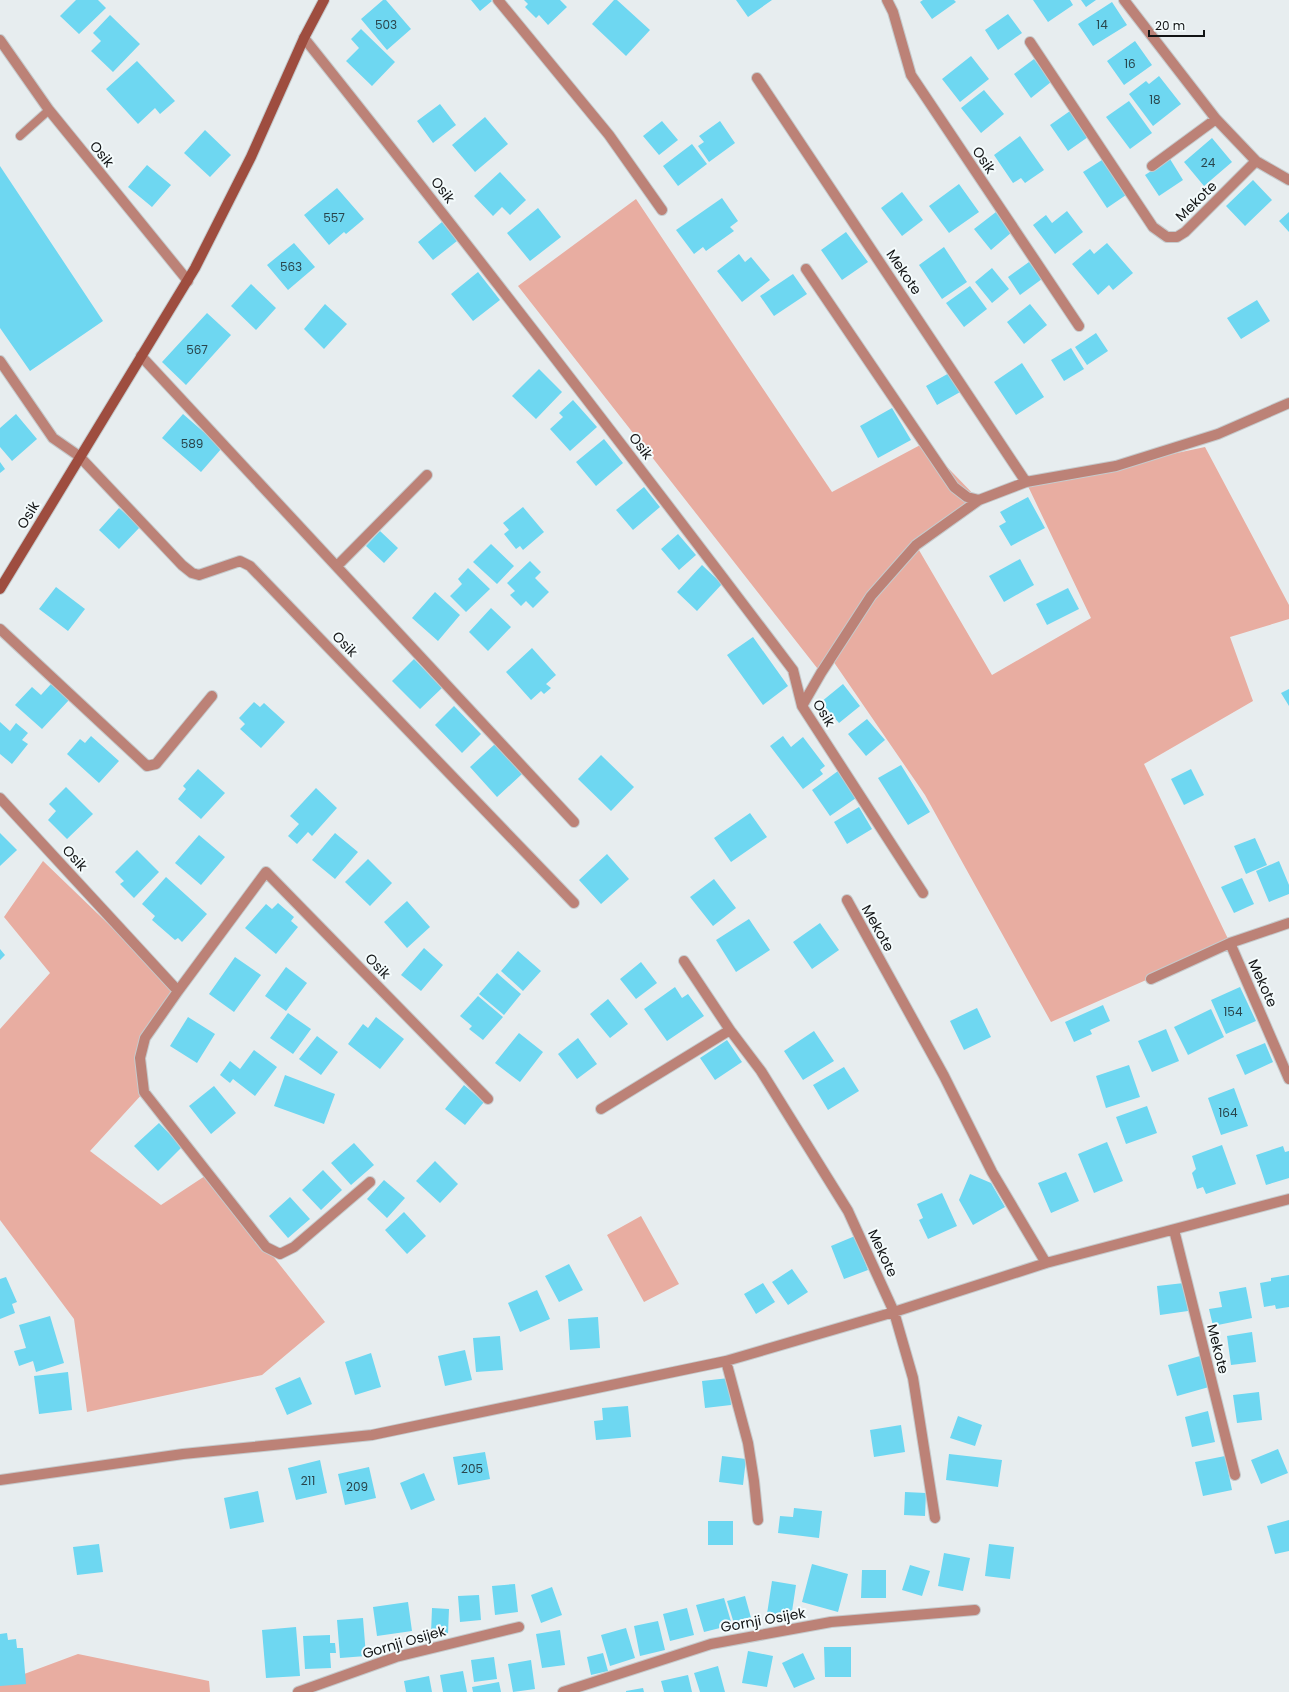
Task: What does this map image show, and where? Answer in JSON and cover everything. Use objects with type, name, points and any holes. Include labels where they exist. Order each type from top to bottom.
[{"type":"main road","name":"Osik","points":[[0,589],[79,456],[188,281],[251,157],[304,38],[324,0]]},
{"type":"street","points":[[498,0],[609,135],[662,210]]},
{"type":"street","name":"Osik","points":[[887,0],[911,75],[1079,326]]},
{"type":"street","points":[[1124,0],[1216,119],[1256,161],[1289,180]]},
{"type":"street","name":"Osik","points":[[304,38],[435,203],[627,450],[793,670],[802,706],[923,893]]},
{"type":"street","name":"Osik","points":[[0,40],[49,110],[188,281]]},
{"type":"street","name":"Mekote","points":[[1030,42],[1153,227],[1167,237],[1177,237],[1185,232],[1256,161]]},
{"type":"street","name":"Mekote","points":[[757,78],[1026,482]]},
{"type":"street","points":[[1152,166],[1216,119]]},
{"type":"street","points":[[806,269],[954,488],[966,497],[979,500]]},
{"type":"street","points":[[141,356],[574,822]]},
{"type":"street","name":"Osik","points":[[0,362],[53,438],[79,456],[182,565],[192,573],[199,575],[240,562],[250,566],[574,903]]},
{"type":"street","points":[[802,706],[821,673],[871,596],[916,545],[979,500],[1026,482],[1116,466],[1218,434],[1289,403]]},
{"type":"street","points":[[337,566],[427,475]]},
{"type":"street","points":[[0,628],[147,766],[156,764],[212,696]]},
{"type":"street","name":"Osik","points":[[0,798],[178,991]]},
{"type":"street","name":"Osik","points":[[370,1182],[294,1247],[280,1254],[266,1247],[144,1092],[140,1058],[146,1038],[178,991],[266,872],[488,1099]]},
{"type":"street","name":"Mekote","points":[[847,900],[944,1076],[992,1172],[1046,1264]]},
{"type":"street","points":[[1151,979],[1230,943],[1289,923]]},
{"type":"street","name":"Mekote","points":[[1230,943],[1289,1079]]},
{"type":"street","name":"Mekote","points":[[684,961],[730,1030],[761,1071],[848,1211],[894,1312],[913,1378],[935,1518]]},
{"type":"street","points":[[601,1110],[730,1030]]},
{"type":"street","points":[[0,1480],[184,1454],[372,1435],[726,1361],[894,1312],[1046,1264],[1251,1208],[1289,1200]]},
{"type":"street","name":"Mekote","points":[[1174,1230],[1235,1476]]},
{"type":"street","points":[[726,1361],[748,1443],[758,1520]]},
{"type":"street","name":"Gornji Osijek","points":[[563,1692],[711,1644],[830,1622],[975,1610]]},
{"type":"street","name":"Gornji Osijek","points":[[298,1692],[396,1657],[519,1627]]},
{"type":"lane","points":[[20,136],[49,110]]},
{"type":"shaded area","points":[[636,199],[832,492],[924,443],[979,500],[916,545],[992,675],[1091,618],[1026,482],[1116,466],[1205,447],[1289,605],[1289,619],[1230,637],[1253,701],[1144,764],[1230,943],[1051,1022],[925,795],[831,658],[821,673],[518,286]]},
{"type":"shaded area","points":[[43,861],[178,991],[145,1038],[144,1092],[90,1151],[161,1205],[208,1174],[325,1322],[262,1375],[87,1412],[74,1319],[0,1220],[0,1029],[50,973],[4,917]]},
{"type":"shaded area","points":[[641,1216],[679,1284],[644,1302],[607,1235]]},
{"type":"shaded area","points":[[78,1654],[209,1681],[210,1692],[0,1692],[0,1683]]},
{"type":"building","points":[[76,0],[98,0],[106,8],[79,34],[60,16]]},
{"type":"building","points":[[383,0],[386,0],[411,29],[387,50],[361,19]]},
{"type":"building","points":[[471,0],[491,0],[492,1],[480,11]]},
{"type":"building","points":[[524,0],[560,0],[567,7],[548,25],[539,15],[536,18],[525,7],[528,4]]},
{"type":"building","points":[[614,0],[617,0],[650,30],[626,56],[592,24]]},
{"type":"building","points":[[736,0],[772,0],[748,17]]},
{"type":"building","points":[[923,0],[954,0],[956,2],[932,19],[920,2]]},
{"type":"building","points":[[1033,0],[1070,0],[1073,5],[1048,22]]},
{"type":"building","points":[[1081,0],[1096,0],[1086,7]]},
{"type":"building","points":[[1112,2],[1127,25],[1093,46],[1078,24]]},
{"type":"building","points":[[1008,14],[1022,33],[998,50],[985,30]]},
{"type":"building","points":[[110,15],[140,44],[113,72],[91,51],[101,41],[93,33]]},
{"type":"building","points":[[361,29],[395,62],[372,86],[346,61],[359,48],[351,39]]},
{"type":"building","points":[[1135,41],[1152,65],[1124,85],[1107,61]]},
{"type":"building","points":[[971,56],[989,79],[960,102],[942,79]]},
{"type":"building","points":[[1034,59],[1051,82],[1031,98],[1014,74]]},
{"type":"building","points":[[137,61],[175,101],[160,114],[155,108],[138,124],[106,89]]},
{"type":"building","points":[[1159,76],[1181,104],[1153,126],[1129,94],[1146,81],[1149,84]]},
{"type":"building","points":[[984,90],[1004,114],[981,133],[961,108]]},
{"type":"building","points":[[1129,101],[1152,133],[1130,149],[1106,117]]},
{"type":"building","points":[[440,104],[456,125],[433,143],[417,121]]},
{"type":"building","points":[[1070,111],[1088,137],[1068,151],[1050,125]]},
{"type":"building","points":[[485,117],[508,144],[475,172],[452,145]]},
{"type":"building","points":[[662,121],[678,140],[659,155],[643,136]]},
{"type":"building","points":[[720,121],[735,143],[709,162],[698,146],[704,142],[699,136]]},
{"type":"building","points":[[205,130],[231,155],[210,177],[184,153]]},
{"type":"building","points":[[1020,136],[1044,170],[1025,183],[1021,178],[1013,183],[994,155]]},
{"type":"building","points":[[1212,138],[1232,162],[1204,186],[1184,162]]},
{"type":"building","points":[[692,144],[707,164],[678,186],[663,166]]},
{"type":"building","points":[[1170,159],[1183,180],[1159,196],[1145,175]]},
{"type":"building","points":[[1102,160],[1126,195],[1107,208],[1083,172]]},
{"type":"building","points":[[147,165],[171,185],[152,207],[128,187]]},
{"type":"building","points":[[0,166],[103,321],[30,371],[0,328]]},
{"type":"building","points":[[500,172],[526,200],[510,215],[502,207],[493,216],[474,196]]},
{"type":"building","points":[[1253,180],[1272,200],[1245,226],[1226,206]]},
{"type":"building","points":[[959,184],[979,212],[949,233],[929,206]]},
{"type":"building","points":[[337,188],[364,219],[346,234],[344,232],[329,245],[304,215]]},
{"type":"building","points":[[902,192],[923,220],[902,236],[881,208]]},
{"type":"building","points":[[722,198],[738,221],[730,227],[734,231],[706,251],[703,247],[694,254],[676,230]]},
{"type":"building","points":[[538,208],[561,237],[530,261],[507,233]]},
{"type":"building","points":[[1067,211],[1083,232],[1055,254],[1033,225],[1046,215],[1052,223]]},
{"type":"building","points":[[996,212],[1012,232],[991,250],[974,229]]},
{"type":"building","points":[[1289,212],[1289,232],[1279,221]]},
{"type":"building","points":[[442,222],[457,241],[433,260],[418,242]]},
{"type":"building","points":[[846,232],[868,262],[842,280],[821,250]]},
{"type":"building","points":[[294,243],[315,267],[288,290],[267,265]]},
{"type":"building","points":[[1107,243],[1133,273],[1113,290],[1109,285],[1098,295],[1072,264],[1090,249],[1094,254]]},
{"type":"building","points":[[944,247],[967,282],[942,299],[919,265]]},
{"type":"building","points":[[739,254],[745,262],[751,257],[770,280],[742,302],[717,271]]},
{"type":"building","points":[[1029,262],[1042,279],[1020,295],[1008,277]]},
{"type":"building","points":[[992,268],[1009,289],[992,303],[975,282]]},
{"type":"building","points":[[478,272],[500,300],[473,321],[451,294]]},
{"type":"building","points":[[793,274],[807,294],[774,316],[760,296]]},
{"type":"building","points":[[251,284],[276,308],[256,330],[231,306]]},
{"type":"building","points":[[970,286],[987,309],[964,327],[946,303]]},
{"type":"building","points":[[1257,300],[1270,321],[1241,339],[1227,318]]},
{"type":"building","points":[[325,304],[347,324],[324,349],[304,329]]},
{"type":"building","points":[[1030,304],[1047,325],[1024,344],[1007,322]]},
{"type":"building","points":[[207,313],[231,335],[186,385],[162,362]]},
{"type":"building","points":[[1096,333],[1108,351],[1087,365],[1075,347]]},
{"type":"building","points":[[1071,348],[1084,369],[1064,381],[1051,360]]},
{"type":"building","points":[[1022,363],[1044,397],[1016,415],[994,382]]},
{"type":"building","points":[[539,369],[562,392],[536,419],[512,396]]},
{"type":"building","points":[[951,372],[962,391],[937,405],[926,386]]},
{"type":"building","points":[[573,400],[597,427],[570,451],[550,429],[563,417],[559,413]]},
{"type":"building","points":[[892,408],[911,440],[878,458],[860,426]]},
{"type":"building","points":[[16,414],[37,439],[12,461],[0,447],[0,428]]},
{"type":"building","points":[[183,414],[222,448],[201,472],[162,438]]},
{"type":"building","points":[[604,439],[623,463],[596,486],[576,462]]},
{"type":"building","points":[[0,462],[5,469],[0,473]]},
{"type":"building","points":[[644,487],[660,507],[633,530],[616,510]]},
{"type":"building","points":[[1028,497],[1045,528],[1011,546],[999,526],[1006,522],[1000,512]]},
{"type":"building","points":[[523,507],[544,532],[523,550],[520,546],[516,549],[504,534],[509,530],[503,523]]},
{"type":"building","points":[[119,508],[140,527],[119,549],[99,530]]},
{"type":"building","points":[[380,531],[398,548],[384,563],[366,546]]},
{"type":"building","points":[[678,534],[696,555],[679,570],[661,549]]},
{"type":"building","points":[[491,544],[514,566],[497,584],[473,562]]},
{"type":"building","points":[[1020,559],[1034,585],[1004,602],[989,576]]},
{"type":"building","points":[[530,561],[541,572],[535,578],[549,592],[533,608],[526,601],[521,606],[510,595],[515,591],[507,583]]},
{"type":"building","points":[[702,565],[722,584],[697,611],[677,592]]},
{"type":"building","points":[[468,568],[490,589],[466,612],[450,596],[462,584],[458,579]]},
{"type":"building","points":[[56,587],[85,609],[68,631],[39,609]]},
{"type":"building","points":[[1068,588],[1079,609],[1047,625],[1036,604]]},
{"type":"building","points":[[435,592],[460,615],[438,641],[412,618]]},
{"type":"building","points":[[491,608],[511,627],[488,651],[469,632]]},
{"type":"building","points":[[753,637],[788,686],[763,705],[727,655]]},
{"type":"building","points":[[532,648],[556,675],[546,684],[551,688],[544,694],[541,691],[531,700],[506,672]]},
{"type":"building","points":[[414,659],[442,688],[420,709],[392,681]]},
{"type":"building","points":[[51,684],[69,700],[42,729],[15,705],[32,687],[41,695]]},
{"type":"building","points":[[843,684],[860,706],[839,723],[821,702]]},
{"type":"building","points":[[1289,689],[1289,706],[1281,693]]},
{"type":"building","points":[[254,702],[260,707],[264,703],[285,722],[261,748],[240,729],[245,724],[239,718]]},
{"type":"building","points":[[454,706],[481,734],[462,753],[435,725]]},
{"type":"building","points":[[867,719],[885,740],[866,756],[848,734]]},
{"type":"building","points":[[0,722],[10,731],[16,723],[28,733],[22,740],[28,744],[12,764],[0,754]]},
{"type":"building","points":[[91,736],[119,761],[99,783],[67,754],[80,739],[85,743]]},
{"type":"building","points":[[783,736],[791,747],[803,737],[825,766],[820,770],[823,774],[803,789],[770,746]]},
{"type":"building","points":[[495,744],[522,774],[497,797],[470,767]]},
{"type":"building","points":[[601,755],[634,787],[611,811],[578,779]]},
{"type":"building","points":[[901,765],[930,812],[908,825],[878,778]]},
{"type":"building","points":[[198,769],[225,793],[201,819],[178,799],[186,789],[183,786]]},
{"type":"building","points":[[1191,769],[1204,795],[1184,805],[1171,779]]},
{"type":"building","points":[[838,771],[856,798],[830,816],[812,790]]},
{"type":"building","points":[[66,787],[93,814],[67,839],[48,820],[56,811],[49,804]]},
{"type":"building","points":[[316,788],[337,808],[312,836],[308,832],[297,844],[288,836],[299,824],[290,816]]},
{"type":"building","points":[[859,807],[872,829],[847,844],[834,822]]},
{"type":"building","points":[[750,813],[767,837],[731,862],[714,838]]},
{"type":"building","points":[[0,833],[17,850],[0,866]]},
{"type":"building","points":[[335,833],[358,852],[335,879],[312,860]]},
{"type":"building","points":[[199,835],[225,857],[201,885],[175,863]]},
{"type":"building","points":[[1255,838],[1267,865],[1246,874],[1234,846]]},
{"type":"building","points":[[137,850],[159,872],[134,898],[120,884],[124,881],[115,872]]},
{"type":"building","points":[[607,854],[629,879],[601,904],[579,880]]},
{"type":"building","points":[[368,859],[392,883],[370,906],[345,882]]},
{"type":"building","points":[[1279,861],[1289,885],[1289,894],[1269,902],[1256,871]]},
{"type":"building","points":[[166,877],[207,914],[182,942],[178,938],[175,940],[152,920],[155,916],[142,904]]},
{"type":"building","points":[[1242,878],[1254,904],[1234,913],[1221,887]]},
{"type":"building","points":[[714,879],[736,908],[713,926],[690,897]]},
{"type":"building","points":[[407,901],[430,927],[407,948],[384,922]]},
{"type":"building","points":[[278,903],[294,917],[291,921],[298,927],[276,954],[245,928],[266,904],[272,909]]},
{"type":"building","points":[[749,919],[770,950],[736,972],[716,940]]},
{"type":"building","points":[[820,923],[839,950],[812,969],[793,942]]},
{"type":"building","points":[[424,948],[443,965],[421,991],[401,975]]},
{"type":"building","points":[[0,949],[5,955],[0,960]]},
{"type":"building","points":[[518,951],[541,971],[523,991],[501,971]]},
{"type":"building","points":[[235,957],[261,975],[234,1012],[209,994]]},
{"type":"building","points":[[641,962],[657,983],[636,999],[620,979]]},
{"type":"building","points":[[286,967],[307,983],[286,1011],[265,996]]},
{"type":"building","points":[[497,973],[521,994],[504,1015],[479,994]]},
{"type":"building","points":[[675,987],[682,998],[688,994],[704,1016],[667,1041],[644,1009]]},
{"type":"building","points":[[1240,987],[1256,1021],[1226,1034],[1211,1000]]},
{"type":"building","points":[[478,996],[503,1017],[483,1040],[469,1029],[472,1026],[460,1016]]},
{"type":"building","points":[[608,999],[628,1024],[610,1038],[590,1014]]},
{"type":"building","points":[[1103,1005],[1110,1021],[1090,1030],[1092,1034],[1074,1042],[1065,1022]]},
{"type":"building","points":[[977,1008],[991,1037],[964,1050],[950,1021]]},
{"type":"building","points":[[1211,1009],[1224,1037],[1188,1055],[1174,1027]]},
{"type":"building","points":[[288,1013],[311,1029],[293,1054],[270,1038]]},
{"type":"building","points":[[188,1017],[215,1034],[197,1063],[170,1046]]},
{"type":"building","points":[[376,1017],[404,1039],[380,1069],[348,1044],[363,1024],[368,1028]]},
{"type":"building","points":[[1166,1029],[1179,1061],[1152,1072],[1138,1041]]},
{"type":"building","points":[[814,1031],[834,1061],[803,1080],[784,1051]]},
{"type":"building","points":[[519,1033],[543,1052],[520,1082],[495,1063]]},
{"type":"building","points":[[317,1036],[338,1052],[321,1075],[299,1059]]},
{"type":"building","points":[[578,1038],[597,1064],[577,1079],[558,1054]]},
{"type":"building","points":[[727,1040],[742,1062],[715,1080],[700,1058]]},
{"type":"building","points":[[1265,1043],[1273,1062],[1245,1075],[1236,1055]]},
{"type":"building","points":[[254,1050],[277,1067],[255,1096],[233,1079],[230,1083],[220,1075],[230,1061],[240,1069]]},
{"type":"building","points":[[1129,1065],[1140,1097],[1106,1108],[1096,1076]]},
{"type":"building","points":[[844,1067],[859,1091],[828,1110],[813,1085]]},
{"type":"building","points":[[285,1075],[335,1094],[324,1124],[274,1106]]},
{"type":"building","points":[[464,1085],[484,1102],[465,1125],[445,1109]]},
{"type":"building","points":[[214,1086],[236,1113],[211,1134],[189,1106]]},
{"type":"building","points":[[1234,1088],[1248,1126],[1221,1135],[1208,1098]]},
{"type":"building","points":[[1147,1106],[1157,1133],[1126,1144],[1116,1117]]},
{"type":"building","points":[[159,1123],[182,1147],[158,1171],[134,1146]]},
{"type":"building","points":[[1107,1142],[1123,1181],[1094,1193],[1078,1154]]},
{"type":"building","points":[[354,1143],[374,1165],[351,1185],[331,1163]]},
{"type":"building","points":[[1222,1145],[1236,1184],[1206,1194],[1203,1187],[1197,1189],[1192,1173],[1196,1169],[1192,1156]]},
{"type":"building","points":[[1283,1146],[1285,1152],[1289,1151],[1289,1178],[1266,1185],[1256,1155]]},
{"type":"building","points":[[435,1161],[458,1184],[440,1203],[416,1181]]},
{"type":"building","points":[[323,1170],[342,1190],[321,1210],[302,1190]]},
{"type":"building","points":[[1066,1172],[1079,1201],[1051,1213],[1038,1183]]},
{"type":"building","points":[[970,1174],[991,1183],[1005,1207],[973,1225],[959,1200]]},
{"type":"building","points":[[384,1180],[405,1198],[387,1218],[367,1199]]},
{"type":"building","points":[[942,1193],[957,1226],[928,1239],[919,1220],[923,1218],[917,1204]]},
{"type":"building","points":[[290,1197],[310,1219],[288,1238],[269,1216]]},
{"type":"building","points":[[404,1212],[426,1236],[407,1254],[385,1230]]},
{"type":"building","points":[[855,1236],[868,1270],[844,1279],[831,1246]]},
{"type":"building","points":[[569,1264],[583,1290],[559,1302],[545,1276]]},
{"type":"building","points":[[792,1269],[808,1292],[788,1305],[772,1282]]},
{"type":"building","points":[[1289,1275],[1289,1307],[1276,1309],[1275,1305],[1264,1307],[1260,1283],[1271,1281],[1271,1278]]},
{"type":"building","points":[[6,1277],[17,1302],[12,1304],[15,1313],[0,1319],[0,1279]]},
{"type":"building","points":[[763,1283],[775,1302],[756,1314],[744,1294]]},
{"type":"building","points":[[1184,1283],[1188,1311],[1160,1315],[1157,1286]]},
{"type":"building","points":[[1246,1287],[1252,1318],[1213,1326],[1209,1309],[1222,1307],[1219,1292]]},
{"type":"building","points":[[537,1290],[550,1319],[520,1332],[508,1303]]},
{"type":"building","points":[[50,1316],[64,1363],[36,1372],[33,1361],[19,1366],[14,1351],[26,1348],[19,1325]]},
{"type":"building","points":[[598,1317],[600,1348],[570,1350],[568,1319]]},
{"type":"building","points":[[1252,1332],[1256,1362],[1231,1365],[1227,1336]]},
{"type":"building","points":[[500,1336],[503,1370],[476,1372],[473,1338]]},
{"type":"building","points":[[465,1350],[472,1380],[445,1386],[438,1356]]},
{"type":"building","points":[[371,1353],[381,1387],[355,1395],[345,1362]]},
{"type":"building","points":[[1200,1356],[1209,1387],[1177,1396],[1168,1365]]},
{"type":"building","points":[[68,1372],[72,1410],[39,1414],[34,1376]]},
{"type":"building","points":[[300,1377],[312,1404],[287,1415],[275,1388]]},
{"type":"building","points":[[729,1378],[731,1405],[705,1408],[702,1381]]},
{"type":"building","points":[[1259,1392],[1262,1420],[1237,1423],[1233,1395]]},
{"type":"building","points":[[628,1406],[631,1437],[596,1440],[594,1421],[603,1420],[602,1408]]},
{"type":"building","points":[[1208,1411],[1215,1442],[1192,1447],[1185,1417]]},
{"type":"building","points":[[958,1416],[982,1425],[975,1446],[950,1438]]},
{"type":"building","points":[[901,1425],[905,1452],[874,1457],[870,1430]]},
{"type":"building","points":[[1278,1449],[1288,1473],[1261,1484],[1251,1460]]},
{"type":"building","points":[[485,1452],[490,1479],[458,1485],[453,1457]]},
{"type":"building","points":[[949,1454],[1002,1460],[998,1487],[946,1480]]},
{"type":"building","points":[[722,1456],[746,1459],[743,1485],[719,1482]]},
{"type":"building","points":[[1225,1456],[1232,1490],[1203,1496],[1195,1462]]},
{"type":"building","points":[[320,1460],[327,1493],[296,1500],[288,1468]]},
{"type":"building","points":[[369,1467],[376,1498],[345,1505],[338,1474]]},
{"type":"building","points":[[424,1473],[435,1500],[411,1510],[400,1483]]},
{"type":"building","points":[[258,1491],[264,1522],[230,1529],[224,1498]]},
{"type":"building","points":[[905,1492],[926,1493],[925,1516],[904,1515]]},
{"type":"building","points":[[794,1508],[822,1511],[819,1538],[778,1533],[780,1516],[793,1517]]},
{"type":"building","points":[[1289,1520],[1289,1551],[1275,1554],[1267,1526]]},
{"type":"building","points":[[708,1521],[733,1521],[733,1545],[708,1545]]},
{"type":"building","points":[[99,1544],[103,1572],[77,1575],[73,1547]]},
{"type":"building","points":[[989,1544],[1014,1547],[1010,1579],[985,1576]]},
{"type":"building","points":[[944,1553],[970,1558],[963,1591],[938,1586]]},
{"type":"building","points":[[812,1564],[848,1574],[838,1612],[802,1602]]},
{"type":"building","points":[[910,1565],[930,1571],[922,1596],[902,1590]]},
{"type":"building","points":[[862,1570],[886,1570],[886,1598],[861,1598]]},
{"type":"building","points":[[772,1581],[796,1585],[791,1618],[767,1614]]},
{"type":"building","points":[[515,1584],[518,1612],[495,1615],[492,1586]]},
{"type":"building","points":[[552,1587],[562,1615],[541,1623],[531,1595]]},
{"type":"building","points":[[479,1595],[481,1620],[460,1622],[458,1596]]},
{"type":"building","points":[[745,1596],[753,1625],[736,1630],[727,1601]]},
{"type":"building","points":[[724,1598],[732,1625],[704,1632],[696,1605]]},
{"type":"building","points":[[408,1602],[412,1631],[377,1636],[373,1607]]},
{"type":"building","points":[[432,1608],[449,1609],[448,1634],[431,1633]]},
{"type":"building","points":[[687,1608],[694,1635],[670,1641],[663,1614]]},
{"type":"building","points":[[363,1618],[366,1656],[340,1658],[337,1620]]},
{"type":"building","points":[[658,1621],[665,1650],[640,1656],[634,1626]]},
{"type":"building","points":[[296,1627],[300,1676],[266,1678],[262,1630]]},
{"type":"building","points":[[626,1628],[635,1658],[610,1666],[601,1635]]},
{"type":"building","points":[[560,1630],[565,1665],[542,1668],[536,1634]]},
{"type":"building","points":[[7,1633],[8,1640],[16,1639],[17,1648],[23,1648],[26,1684],[0,1686],[0,1634]]},
{"type":"building","points":[[330,1635],[330,1643],[335,1643],[336,1653],[330,1653],[331,1668],[305,1669],[303,1636]]},
{"type":"building","points":[[824,1647],[851,1647],[851,1677],[825,1677]]},
{"type":"building","points":[[748,1651],[773,1656],[767,1687],[742,1683]]},
{"type":"building","points":[[603,1653],[608,1671],[591,1675],[587,1657]]},
{"type":"building","points":[[803,1653],[815,1679],[794,1688],[782,1663]]},
{"type":"building","points":[[494,1657],[497,1679],[474,1682],[471,1660]]},
{"type":"building","points":[[531,1660],[535,1689],[513,1692],[508,1664]]},
{"type":"building","points":[[718,1666],[725,1692],[700,1692],[694,1673]]},
{"type":"building","points":[[463,1671],[467,1692],[443,1692],[440,1675]]},
{"type":"building","points":[[688,1675],[692,1692],[664,1692],[661,1681]]},
{"type":"building","points":[[429,1676],[432,1692],[406,1692],[404,1681]]},
{"type":"building","points":[[499,1682],[501,1692],[473,1692],[472,1687]]},
{"type":"building","points":[[643,1688],[644,1692],[626,1692],[626,1691]]}]
